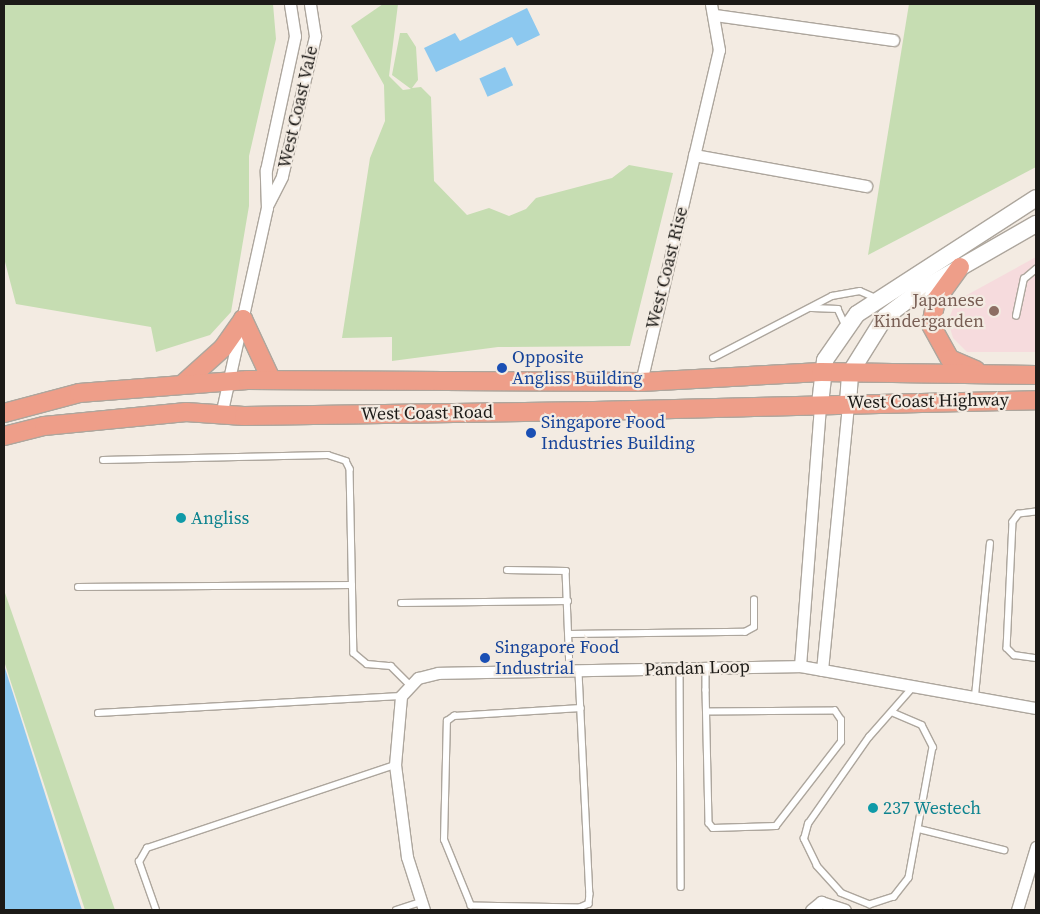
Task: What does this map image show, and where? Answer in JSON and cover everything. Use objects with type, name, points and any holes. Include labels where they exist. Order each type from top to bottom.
[{"type":"main road","points":[[960,267],[936,300],[931,324],[950,359],[998,375]]},
{"type":"main road","points":[[243,318],[271,379]]},
{"type":"main road","points":[[184,383],[223,348],[243,318]]},
{"type":"main road","name":"West Coast Road","points":[[4,413],[79,393],[184,383],[271,379],[641,382],[821,372]]},
{"type":"main road","name":"West Coast Highway","points":[[821,372],[1036,375]]},
{"type":"main road","name":"West Coast Highway","points":[[820,404],[1036,400]]},
{"type":"main road","name":"West Coast Road","points":[[4,436],[44,426],[186,412],[221,415],[820,404]]},
{"type":"street","name":"West Coast Vale","points":[[267,208],[266,170],[295,36],[290,4]]},
{"type":"street","name":"West Coast Vale","points":[[221,415],[267,208],[282,176],[315,36],[310,4]]},
{"type":"street","name":"West Coast Rise","points":[[641,382],[719,50],[713,9],[893,40]]},
{"type":"street","points":[[694,155],[866,186]]},
{"type":"street","points":[[800,666],[821,372],[846,326],[876,298],[1036,198]]},
{"type":"street","points":[[822,670],[850,373],[885,317],[960,267],[1036,224]]},
{"type":"street","name":"Pandan Loop","points":[[409,684],[438,673],[575,673],[706,666],[800,666],[1036,708]]},
{"type":"street","points":[[409,684],[401,696],[395,765],[407,857],[422,906]]},
{"type":"street","points":[[1017,910],[1035,854]]},
{"type":"street","points":[[811,910],[821,902],[845,910]]},
{"type":"lane","points":[[1016,316],[1024,279],[1036,269]]},
{"type":"lane","points":[[713,358],[832,296],[860,290],[876,298]]},
{"type":"lane","points":[[810,308],[838,309],[846,326]]},
{"type":"lane","points":[[103,460],[341,458],[350,469],[354,652],[367,664],[391,666],[409,684]]},
{"type":"lane","points":[[1036,512],[1019,514],[1013,522],[1007,648],[1014,655],[1036,658]]},
{"type":"lane","points":[[975,696],[990,544]]},
{"type":"lane","points":[[507,570],[564,569],[568,601],[569,634],[581,708],[589,904],[580,908],[471,906],[444,840],[447,721],[454,716],[581,708]]},
{"type":"lane","points":[[78,587],[352,585]]},
{"type":"lane","points":[[569,634],[745,632],[754,627],[754,600]]},
{"type":"lane","points":[[402,603],[568,601]]},
{"type":"lane","points":[[706,666],[706,712],[708,823],[713,828],[776,826],[841,745],[842,720],[835,711],[706,712]]},
{"type":"lane","points":[[680,667],[681,887]]},
{"type":"lane","points":[[894,713],[922,726],[931,737],[919,829],[904,887],[883,904],[870,905],[841,893],[817,866],[804,839],[808,824],[869,737],[894,713],[914,686]]},
{"type":"lane","points":[[98,713],[401,696]]},
{"type":"lane","points":[[156,910],[139,862],[147,848],[395,765]]},
{"type":"lane","points":[[919,829],[1004,850]]},
{"type":"lane","points":[[396,910],[422,906]]},
{"type":"shaded area","name":"Japanese Kindergarden","points":[[1036,257],[1036,352],[967,352],[953,338],[948,321],[956,301]]},
{"type":"green space","points":[[4,4],[273,4],[276,39],[249,156],[249,206],[231,312],[210,335],[156,352],[151,327],[16,304],[4,258]]},
{"type":"green space","points":[[383,4],[398,4],[389,76],[403,90],[411,89],[392,75],[400,33],[407,33],[416,47],[418,80],[412,88],[421,87],[431,97],[434,181],[467,215],[489,208],[509,216],[526,209],[536,198],[612,178],[629,165],[673,173],[630,346],[498,347],[392,361],[392,337],[342,338],[370,158],[385,121],[384,85],[351,26]]},
{"type":"green space","points":[[909,4],[1036,4],[1036,167],[868,255]]},
{"type":"green space","points":[[4,590],[115,910],[85,910],[4,661]]},
{"type":"water","points":[[527,8],[540,35],[517,46],[512,37],[436,72],[424,48],[455,33],[460,41]]},
{"type":"water","points":[[505,67],[513,85],[488,97],[479,78]]},
{"type":"water","points":[[4,665],[82,910],[4,910]]},
{"type":"place","name":"Japanese Kindergarden","points":[[994,311]]},
{"type":"place","name":"Opposite Angliss Building","points":[[502,368]]},
{"type":"place","name":"Singapore Food Industries Building","points":[[531,433]]},
{"type":"place","name":"Angliss","points":[[181,518]]},
{"type":"place","name":"Singapore Food Industrial","points":[[485,658]]},
{"type":"place","name":"237 Westech","points":[[873,808]]}]
